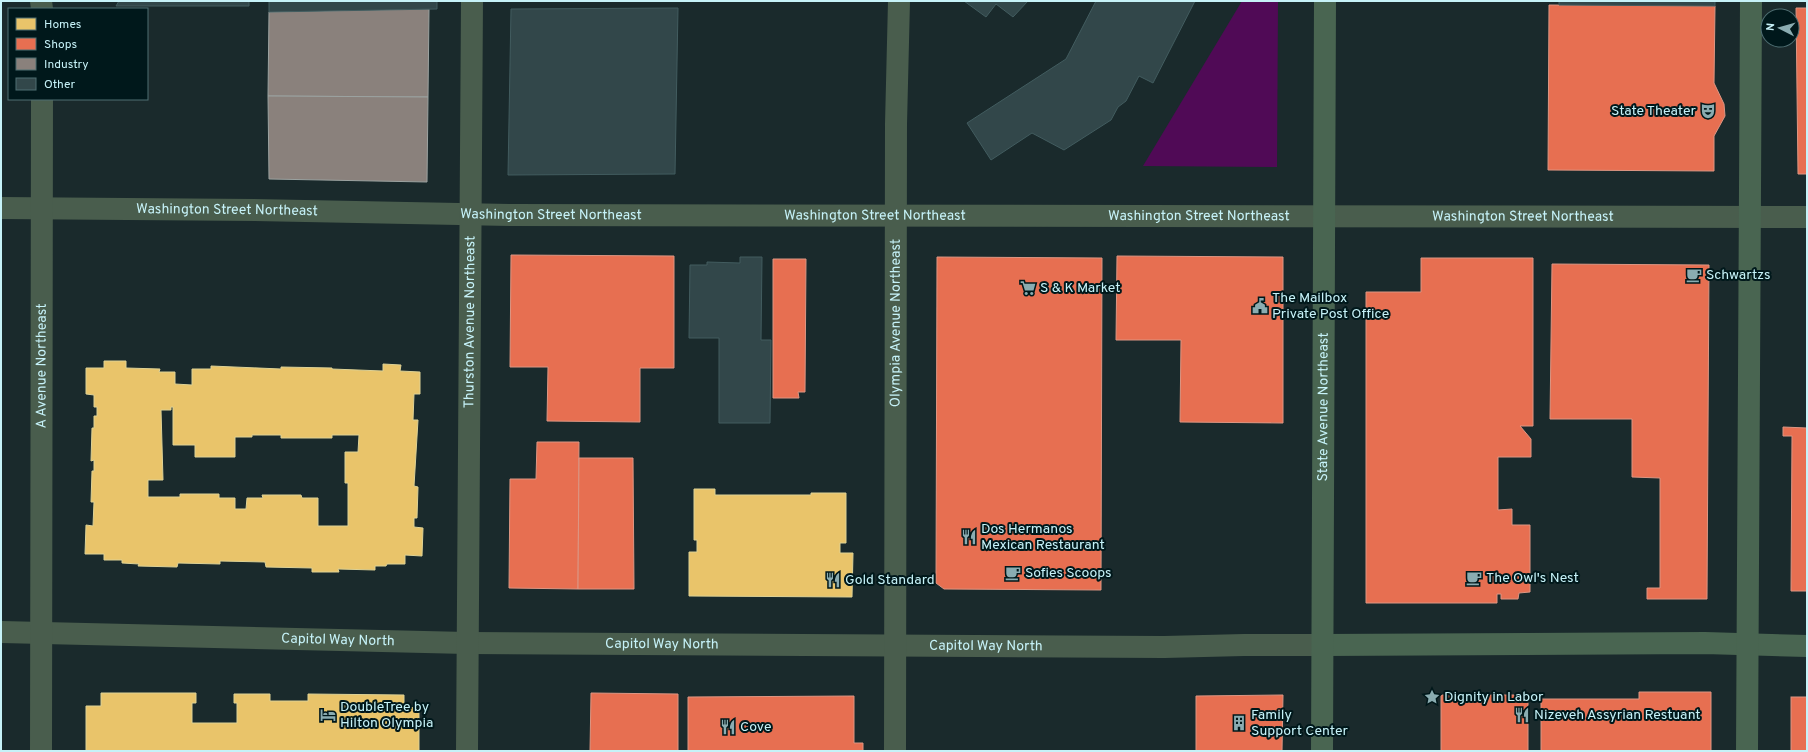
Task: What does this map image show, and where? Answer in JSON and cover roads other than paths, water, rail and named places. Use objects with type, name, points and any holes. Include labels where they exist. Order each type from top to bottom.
[{"type":"main road","name":"State Avenue Northeast","points":[[1322,751],[1325,1]]},
{"type":"main road","points":[[1747,751],[1751,1]]},
{"type":"main road","points":[[1323,645],[1705,643],[1807,646]]},
{"type":"street","name":"Thurston Avenue Northeast","points":[[467,751],[472,1]]},
{"type":"street","name":"Olympia Avenue Northeast","points":[[895,751],[899,1]]},
{"type":"street","name":"A Avenue Northeast","points":[[41,751],[42,100]]},
{"type":"street","name":"Washington Street Northeast","points":[[1,208],[471,214],[1807,217]]},
{"type":"street","name":"Capitol Way North","points":[[1,632],[467,642],[1164,648],[1244,645],[1323,645]]},
{"type":"place","name":"State Theater","points":[[1708,111]]},
{"type":"place","name":"Schwartzs","points":[[1694,275]]},
{"type":"place","name":"S & K Market","points":[[1028,288]]},
{"type":"place","name":"The Mailbox Private Post Office","points":[[1260,306]]},
{"type":"place","name":"Dos Hermanos Mexican Restaurant","points":[[969,537]]},
{"type":"place","name":"Sofies Scoops","points":[[1013,573]]},
{"type":"place","name":"The Owl's Nest","points":[[1474,578]]},
{"type":"place","name":"Gold Standard","points":[[833,580]]},
{"type":"place","name":"Dignity in Labor","points":[[1432,697]]},
{"type":"place","name":"DoubleTree by Hilton Olympia","points":[[328,715]]},
{"type":"place","name":"Nizeveh Assyrian Restuant","points":[[1522,715]]},
{"type":"place","name":"Family Support Center","points":[[1239,723]]},
{"type":"place","name":"Cove","points":[[728,727]]}]
